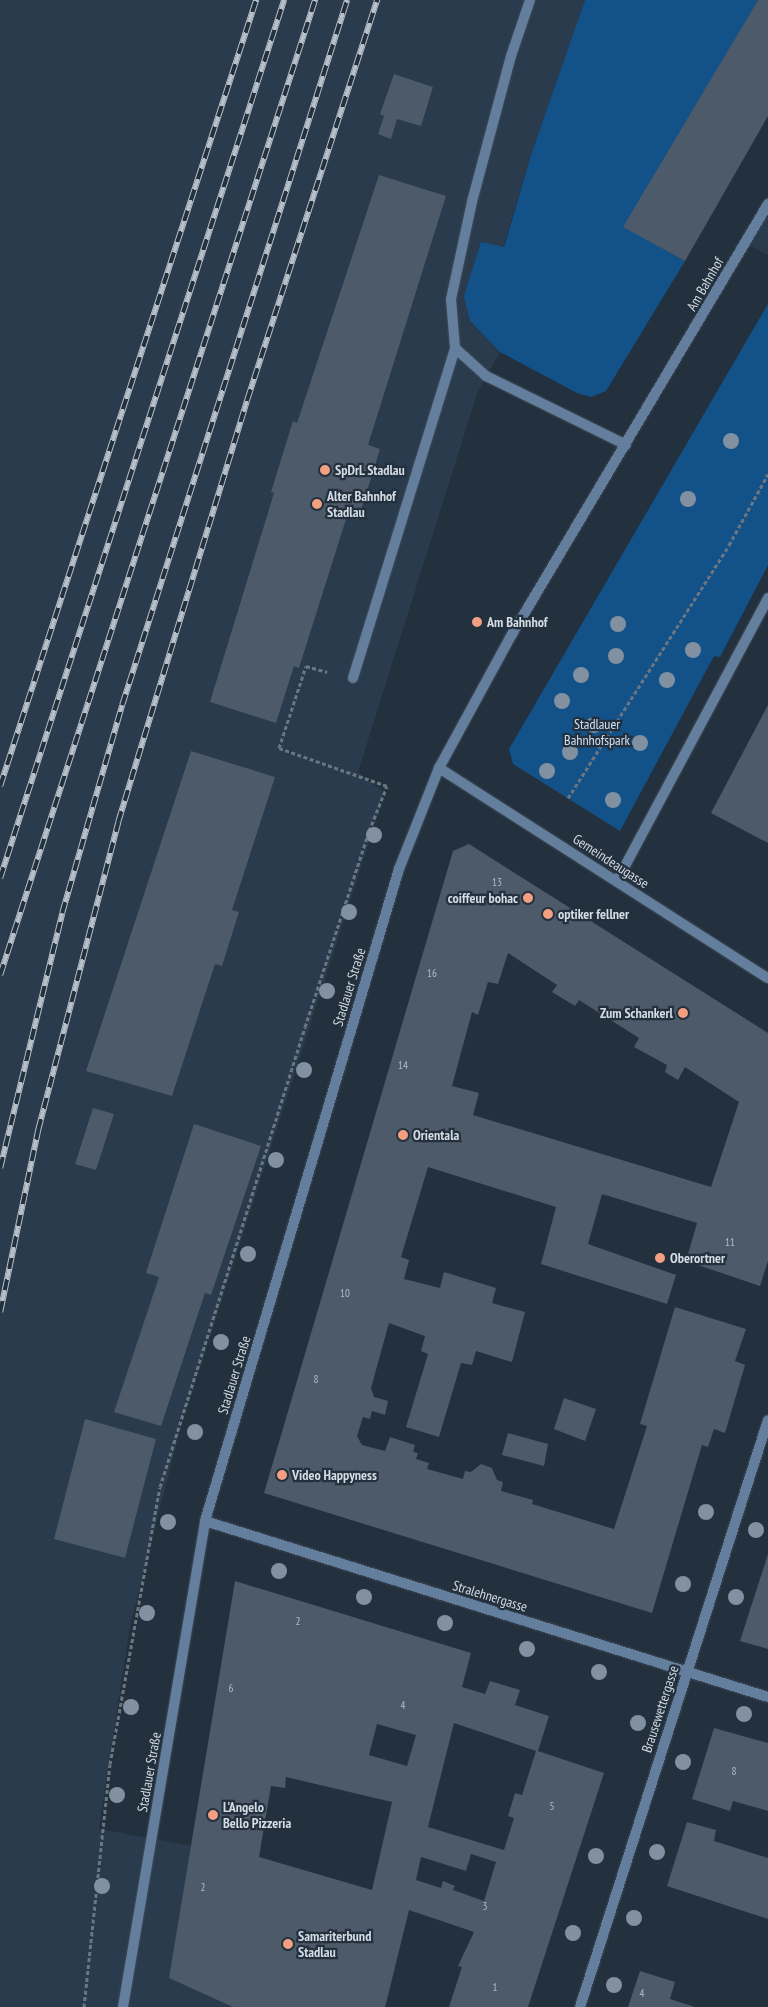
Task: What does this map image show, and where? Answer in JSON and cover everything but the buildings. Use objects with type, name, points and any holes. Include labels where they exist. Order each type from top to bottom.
[{"type":"street","points":[[353,678],[455,348],[451,299],[472,202],[530,0]]},
{"type":"street","name":"Am Bahnhof","points":[[439,768],[511,636],[626,446],[768,204]]},
{"type":"street","points":[[455,348],[486,376],[626,446]]},
{"type":"street","points":[[617,881],[768,598]]},
{"type":"street","name":"Gemeindeaugasse","points":[[439,768],[768,978]]},
{"type":"street","name":"Stadlauer Straße","points":[[123,2007],[205,1520],[399,869],[439,768]]},
{"type":"street","name":"Brausewettergasse","points":[[580,2007],[768,1420]]},
{"type":"street","name":"Stralehnergasse","points":[[205,1520],[768,1697]]},
{"type":"path","points":[[568,798],[729,545],[768,474]]},
{"type":"path","points":[[84,2007],[110,1764],[160,1487],[311,1009],[369,831],[387,786],[279,748],[306,666],[353,678]]},
{"type":"shaded area","points":[[0,0],[585,0],[532,152],[503,247],[470,322],[500,352],[478,391],[358,772],[385,793],[180,1430],[130,1626],[99,1829],[192,1846],[411,1902],[386,2007],[0,2007]]},
{"type":"shaded area","points":[[768,204],[768,255],[745,243]]},
{"type":"green space","points":[[585,0],[758,0],[624,227],[685,261],[606,391],[591,397],[577,393],[500,352],[470,321],[464,296],[481,242],[504,247],[532,152]]},
{"type":"green space","name":"Stadlauer Bahnhofspark","points":[[768,304],[768,565],[720,657],[714,656],[620,831],[513,764],[509,749]]},
{"type":"railway","points":[[0,786],[256,0]]},
{"type":"railway","points":[[0,878],[284,0]]},
{"type":"railway","points":[[0,975],[315,0]]},
{"type":"railway","points":[[0,1168],[62,913],[122,705],[347,0]]},
{"type":"railway","points":[[0,1312],[38,1130],[118,822],[247,400],[377,0]]},
{"type":"place","name":"SpDrL Stadlau","points":[[325,470]]},
{"type":"place","name":"Alter Bahnhof Stadlau","points":[[317,504]]},
{"type":"place","name":"Am Bahnhof","points":[[477,622]]},
{"type":"place","name":"coiffeur bohac","points":[[528,898]]},
{"type":"place","name":"optiker fellner","points":[[548,914]]},
{"type":"place","name":"Zum Schankerl","points":[[683,1013]]},
{"type":"place","name":"Orientala","points":[[403,1135]]},
{"type":"place","name":"Oberortner","points":[[660,1258]]},
{"type":"place","name":"Video Happyness","points":[[282,1475]]},
{"type":"place","name":"L'Angelo Bello Pizzeria","points":[[213,1815]]},
{"type":"place","name":"Samariterbund Stadlau","points":[[288,1944]]}]
